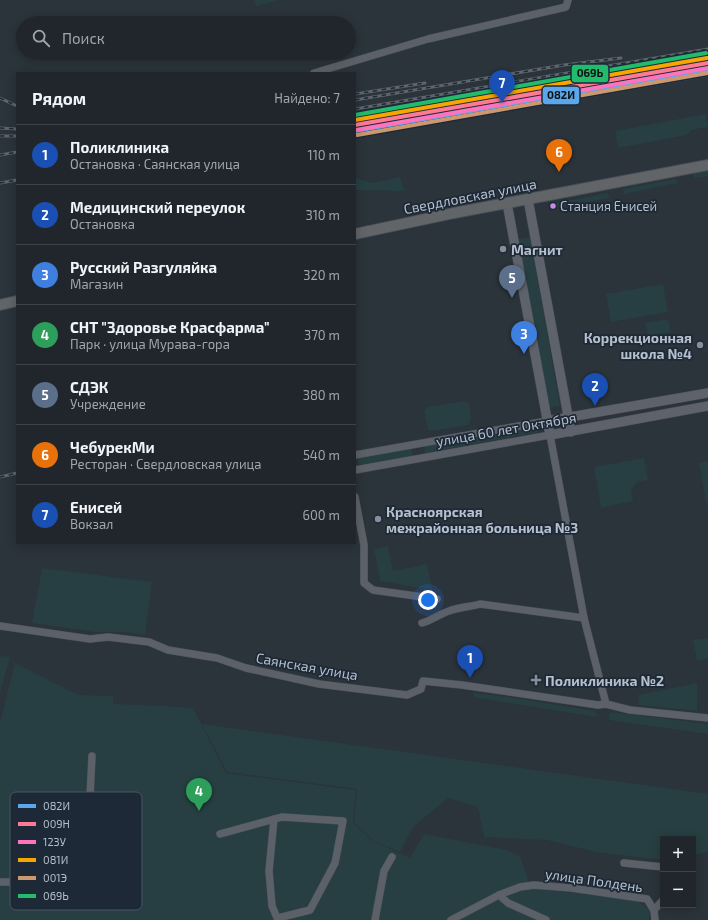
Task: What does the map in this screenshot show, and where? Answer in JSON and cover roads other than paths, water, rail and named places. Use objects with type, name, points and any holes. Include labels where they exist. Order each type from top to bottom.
[{"type":"highway","name":"Свердловская улица","points":[[356,234],[507,203],[708,165]]},
{"type":"highway","points":[[0,305],[16,301]]},
{"type":"main road","points":[[528,200],[571,432]]},
{"type":"main road","points":[[507,203],[550,435]]},
{"type":"main road","name":"улица 60 лет Октября","points":[[547,421],[708,393]]},
{"type":"main road","name":"улица 60 лет Октября","points":[[550,435],[708,406]]},
{"type":"street","points":[[317,72],[428,39],[566,7],[568,0]]},
{"type":"street","name":"улица 60 лет Октября","points":[[356,455],[547,421]]},
{"type":"street","points":[[550,435],[584,618],[606,704],[630,710],[708,718]]},
{"type":"street","name":"улица 60 лет Октября","points":[[356,470],[550,435]]},
{"type":"street","points":[[418,444],[422,459]]},
{"type":"street","points":[[356,502],[364,544],[364,583],[374,590],[437,599]]},
{"type":"street","points":[[422,623],[433,620],[449,611],[469,608],[480,604],[496,604],[584,618]]},
{"type":"street","name":"Саянская улица","points":[[0,626],[90,639],[108,637],[149,642],[168,650],[216,658],[246,668],[319,684],[407,695],[421,689],[423,681],[462,685],[598,705],[606,704]]},
{"type":"street","points":[[90,792],[92,756]]},
{"type":"street","points":[[220,834],[274,819],[282,817],[343,821],[335,863],[310,910],[278,919],[272,906],[269,871],[274,819]]},
{"type":"street","points":[[375,920],[384,871],[392,857]]},
{"type":"street","points":[[624,863],[660,867]]},
{"type":"street","name":"улица Полдень","points":[[452,920],[499,895],[520,887],[534,884],[647,899],[654,910],[655,920]]},
{"type":"street","points":[[499,895],[508,903],[545,920]]},
{"type":"street","points":[[654,910],[660,903]]},
{"type":"railway","points":[[356,109],[708,49]]},
{"type":"railway","points":[[356,100],[564,65],[621,58]]},
{"type":"railway","points":[[356,137],[708,75]]},
{"type":"railway","points":[[356,94],[425,83]]},
{"type":"railway","points":[[0,98],[16,106]]},
{"type":"railway","points":[[0,128],[16,129]]},
{"type":"railway","points":[[0,136],[16,136]]},
{"type":"railway","points":[[0,155],[16,152]]},
{"type":"railway","points":[[0,183],[16,180]]},
{"type":"railway","points":[[0,477],[16,473]]},
{"type":"place","name":"Енисей","points":[[502,103]]},
{"type":"place","name":"ЧебурекМи","points":[[559,172]]},
{"type":"place","name":"Станция Енисей","points":[[553,206]]},
{"type":"place","name":"Магнит","points":[[503,249]]},
{"type":"place","name":"СДЭК","points":[[512,298]]},
{"type":"place","name":"Коррекционная школа №4","points":[[700,345]]},
{"type":"place","name":"Русский Разгуляйка","points":[[524,354]]},
{"type":"place","name":"Медицинский переулок","points":[[595,406]]},
{"type":"place","name":"Красноярская межрайонная больница №3","points":[[378,519]]},
{"type":"place","name":"Поликлиника","points":[[470,678]]},
{"type":"place","name":"Поликлиника №2","points":[[536,680]]},
{"type":"place","name":"СНТ \"Здоровье Красфарма\"","points":[[199,811]]}]
